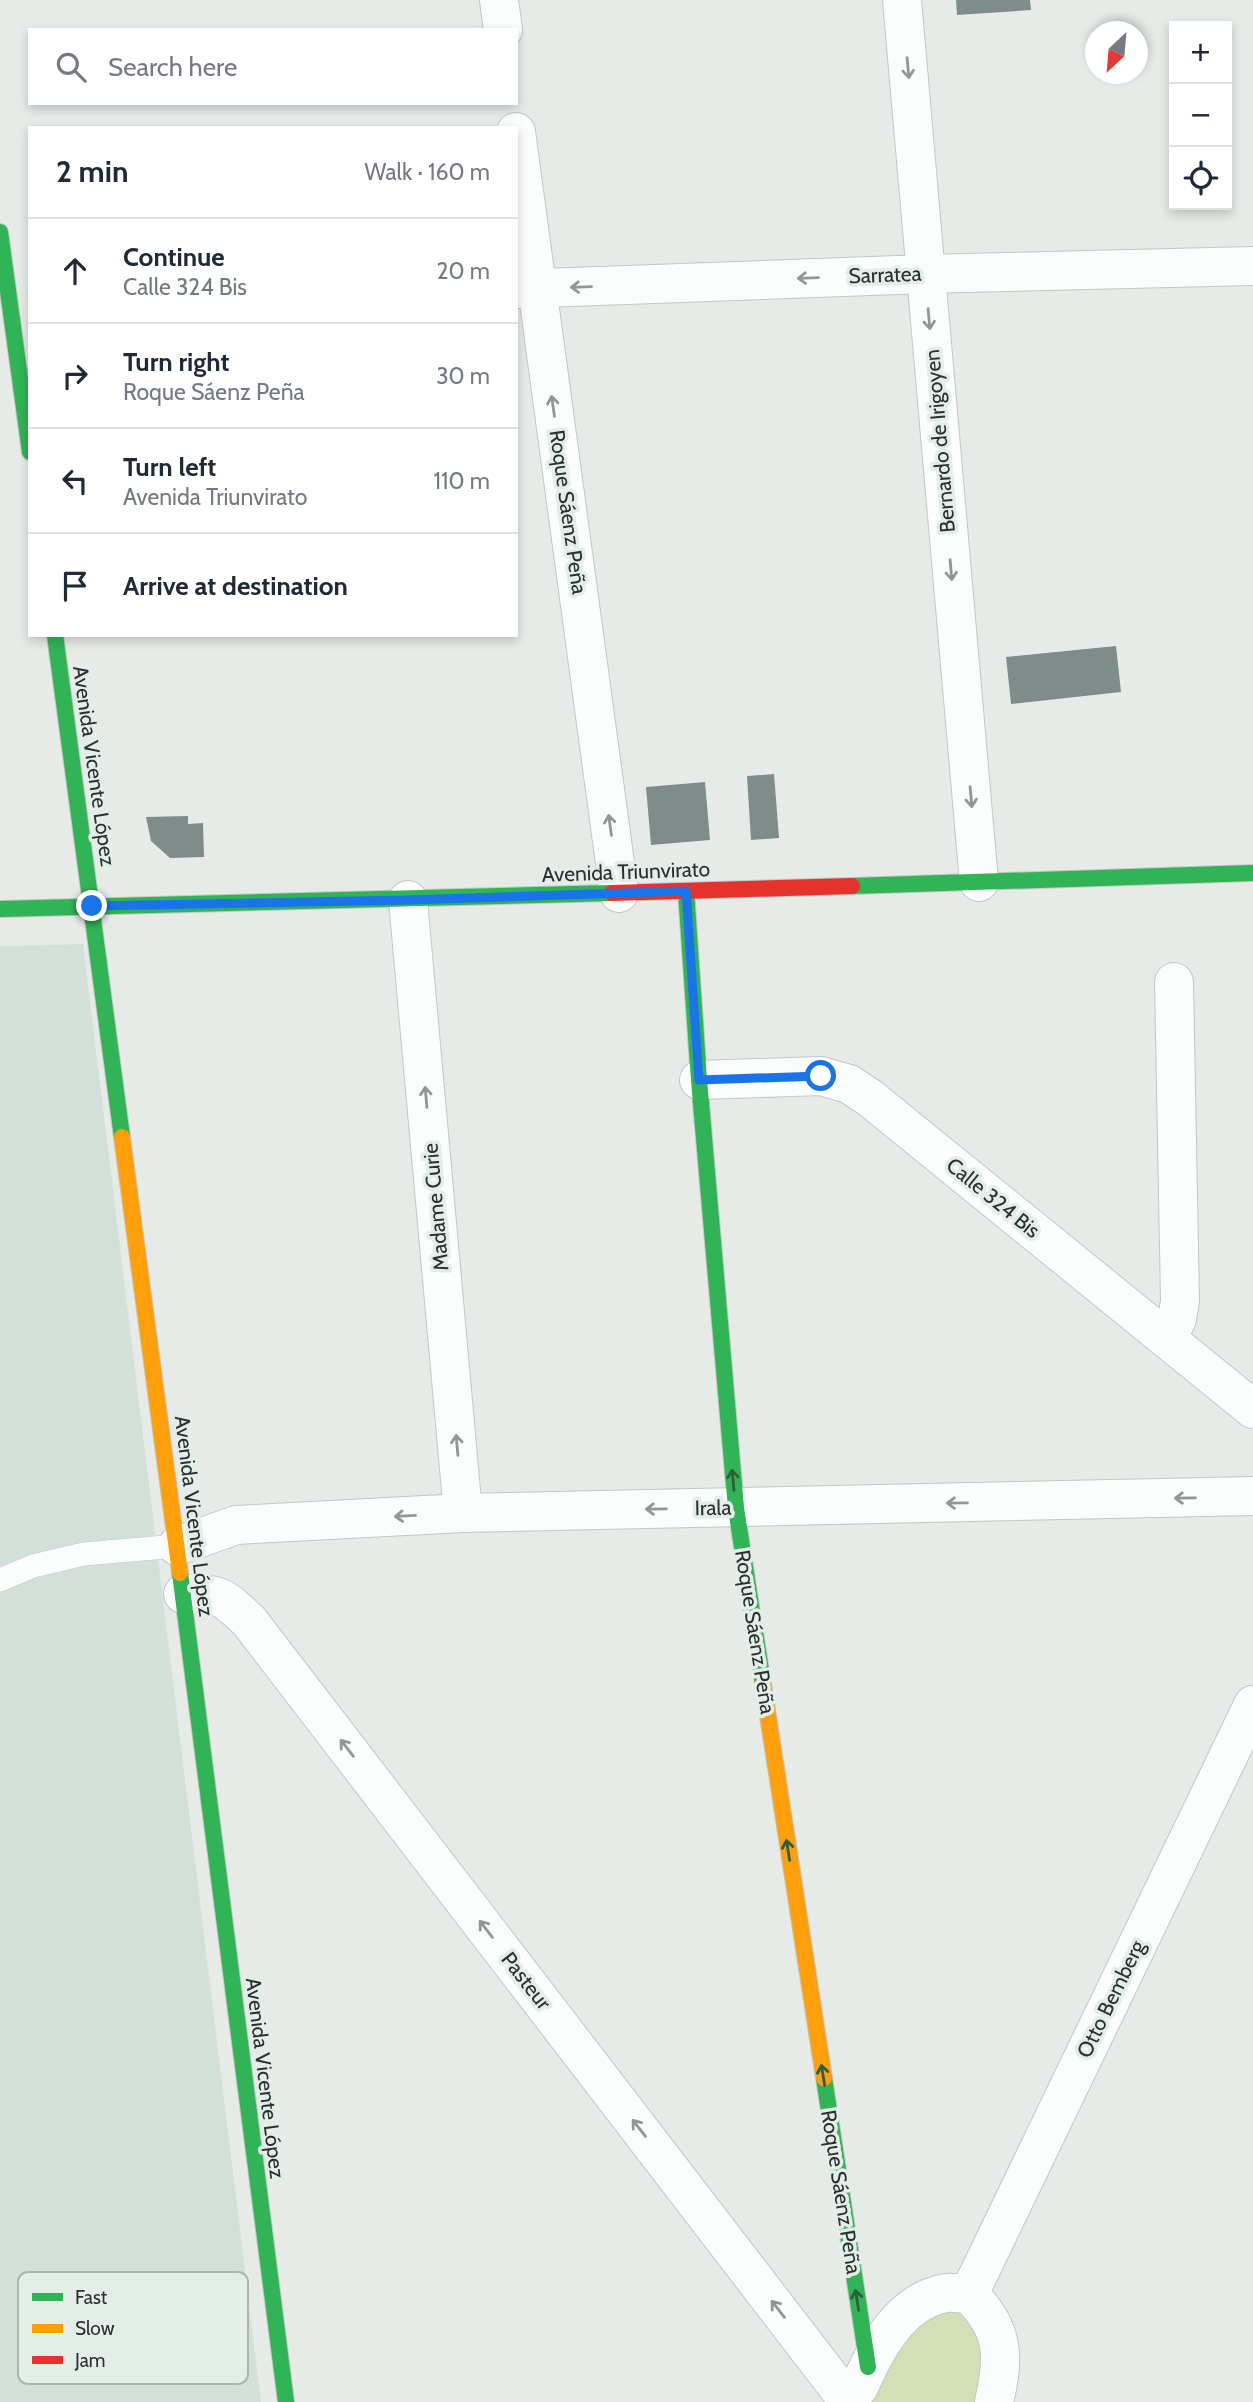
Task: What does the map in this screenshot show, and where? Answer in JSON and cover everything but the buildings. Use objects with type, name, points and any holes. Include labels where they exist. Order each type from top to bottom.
[{"type":"street","points":[[499,0],[503,28]]},
{"type":"street","name":"Bernardo de Irigoyen","points":[[902,0],[979,882]]},
{"type":"street","name":"Roque Sáenz Peña","points":[[512,105],[515,126]]},
{"type":"street","name":"Roque Sáenz Peña","points":[[518,159],[527,288],[620,893]]},
{"type":"street","points":[[0,232],[13,304],[28,435]]},
{"type":"street","name":"Sarratea","points":[[527,288],[1253,266]]},
{"type":"street","name":"Avenida Vicente López","points":[[55,637],[177,1546],[286,2402]]},
{"type":"street","name":"Avenida Triunvirato","points":[[0,909],[408,900],[1253,873]]},
{"type":"street","name":"Roque Sáenz Peña","points":[[686,891],[699,1080],[736,1508],[868,2367]]},
{"type":"street","name":"Madame Curie","points":[[408,900],[463,1513]]},
{"type":"street","points":[[1167,1339],[1177,1319],[1180,1301],[1174,982]]},
{"type":"street","name":"Calle 324 Bis","points":[[699,1080],[821,1076],[849,1084],[881,1106],[1253,1409]]},
{"type":"street","name":"Irala","points":[[177,1546],[236,1525],[463,1513],[1253,1496]]},
{"type":"street","name":"Pasteur","points":[[183,1594],[214,1594],[249,1620],[851,2402]]},
{"type":"street","name":"Otto Bemberg","points":[[969,2294],[1253,1705]]},
{"type":"street","points":[[851,2402],[883,2340],[902,2316],[930,2299],[947,2293],[969,2294],[994,2326],[1002,2355],[994,2402]]},
{"type":"lane","points":[[0,1580],[33,1566],[84,1554],[177,1546]]},
{"type":"shaded area","points":[[83,944],[245,2272],[18,2272],[18,2384],[248,2384],[248,2296],[261,2402],[0,2402],[0,946]]},
{"type":"green space","points":[[964,2305],[983,2328],[979,2402],[866,2402],[908,2326]]},
{"type":"traffic: fast","points":[[0,232],[28,437]]},
{"type":"traffic: fast","points":[[55,637],[122,1137]]},
{"type":"traffic: fast","points":[[852,886],[1253,873]]},
{"type":"traffic: fast","points":[[686,891],[699,1080],[736,1508],[763,1684]]},
{"type":"traffic: fast","points":[[0,909],[612,893]]},
{"type":"traffic: fast","points":[[180,1573],[286,2402]]},
{"type":"traffic: fast","points":[[824,2078],[868,2367]]},
{"type":"traffic: slow","points":[[122,1137],[180,1573]]},
{"type":"traffic: slow","points":[[763,1684],[824,2078]]},
{"type":"traffic: jam","points":[[612,893],[852,886]]},
{"type":"route","points":[[92,906],[686,891],[699,1080],[821,1076]]}]
